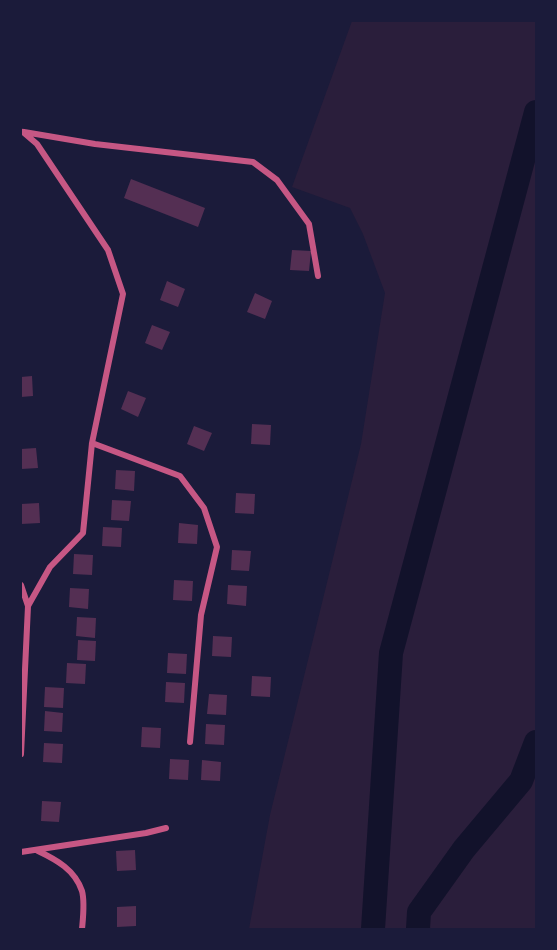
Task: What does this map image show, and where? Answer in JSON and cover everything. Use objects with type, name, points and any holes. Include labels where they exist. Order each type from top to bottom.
[{"type":"street","points":[[22,131],[95,144],[252,162],[277,180],[309,224],[318,276]]},
{"type":"street","points":[[22,131],[37,144],[108,250],[123,294],[92,443],[83,533],[50,567],[28,606]]},
{"type":"street","points":[[92,443],[180,476],[204,508],[217,547],[201,615],[190,742]]},
{"type":"street","points":[[21,585],[28,606],[21,754]]},
{"type":"street","points":[[21,852],[166,828]]},
{"type":"street","points":[[38,850],[61,862],[75,878],[83,892],[82,929]]},
{"type":"shaded area","points":[[352,21],[536,21],[536,929],[249,929],[270,815],[361,444],[385,293],[363,234],[350,208],[292,187]]},
{"type":"building","points":[[131,179],[205,208],[198,227],[124,198]]},
{"type":"building","points":[[292,250],[311,251],[309,271],[290,270]]},
{"type":"building","points":[[167,281],[185,289],[178,307],[160,300]]},
{"type":"building","points":[[255,293],[272,301],[265,319],[247,312]]},
{"type":"building","points":[[152,325],[170,332],[162,350],[145,343]]},
{"type":"building","points":[[32,376],[33,396],[21,397],[21,377]]},
{"type":"building","points":[[128,391],[146,398],[138,417],[121,409]]},
{"type":"building","points":[[252,424],[271,425],[270,445],[251,444]]},
{"type":"building","points":[[194,426],[212,433],[204,451],[187,444]]},
{"type":"building","points":[[36,448],[38,468],[21,469],[21,449]]},
{"type":"building","points":[[116,470],[135,471],[134,491],[115,489]]},
{"type":"building","points":[[236,493],[255,494],[254,514],[235,513]]},
{"type":"building","points":[[112,500],[131,501],[129,521],[111,520]]},
{"type":"building","points":[[39,503],[40,523],[21,524],[21,504]]},
{"type":"building","points":[[179,523],[198,525],[197,544],[178,543]]},
{"type":"building","points":[[103,527],[122,528],[121,547],[102,546]]},
{"type":"building","points":[[232,550],[251,551],[249,571],[231,570]]},
{"type":"building","points":[[74,554],[93,555],[92,575],[73,574]]},
{"type":"building","points":[[174,580],[193,581],[192,601],[173,600]]},
{"type":"building","points":[[228,585],[247,586],[246,606],[227,604]]},
{"type":"building","points":[[70,588],[89,589],[88,609],[69,607]]},
{"type":"building","points":[[77,617],[96,618],[95,638],[76,636]]},
{"type":"building","points":[[213,636],[232,637],[231,657],[212,656]]},
{"type":"building","points":[[78,640],[96,641],[95,661],[77,660]]},
{"type":"building","points":[[168,653],[187,654],[186,674],[167,673]]},
{"type":"building","points":[[67,663],[86,664],[85,684],[66,683]]},
{"type":"building","points":[[252,676],[271,677],[270,697],[251,696]]},
{"type":"building","points":[[166,682],[185,683],[184,703],[165,702]]},
{"type":"building","points":[[45,687],[64,688],[63,708],[44,707]]},
{"type":"building","points":[[209,694],[227,695],[226,715],[207,714]]},
{"type":"building","points":[[45,711],[63,713],[62,732],[44,731]]},
{"type":"building","points":[[206,724],[225,725],[224,745],[205,744]]},
{"type":"building","points":[[142,727],[161,728],[160,748],[141,747]]},
{"type":"building","points":[[44,743],[63,744],[62,763],[43,762]]},
{"type":"building","points":[[170,759],[189,760],[188,780],[169,779]]},
{"type":"building","points":[[202,760],[221,762],[220,781],[201,780]]},
{"type":"building","points":[[42,801],[61,802],[59,822],[41,821]]},
{"type":"building","points":[[135,850],[136,870],[117,871],[116,851]]},
{"type":"building","points":[[136,906],[136,926],[117,927],[117,907]]},
{"type":"waterway","points":[[373,929],[391,653],[536,112]]},
{"type":"waterway","points":[[418,929],[419,912],[464,849],[521,781],[536,742]]}]
